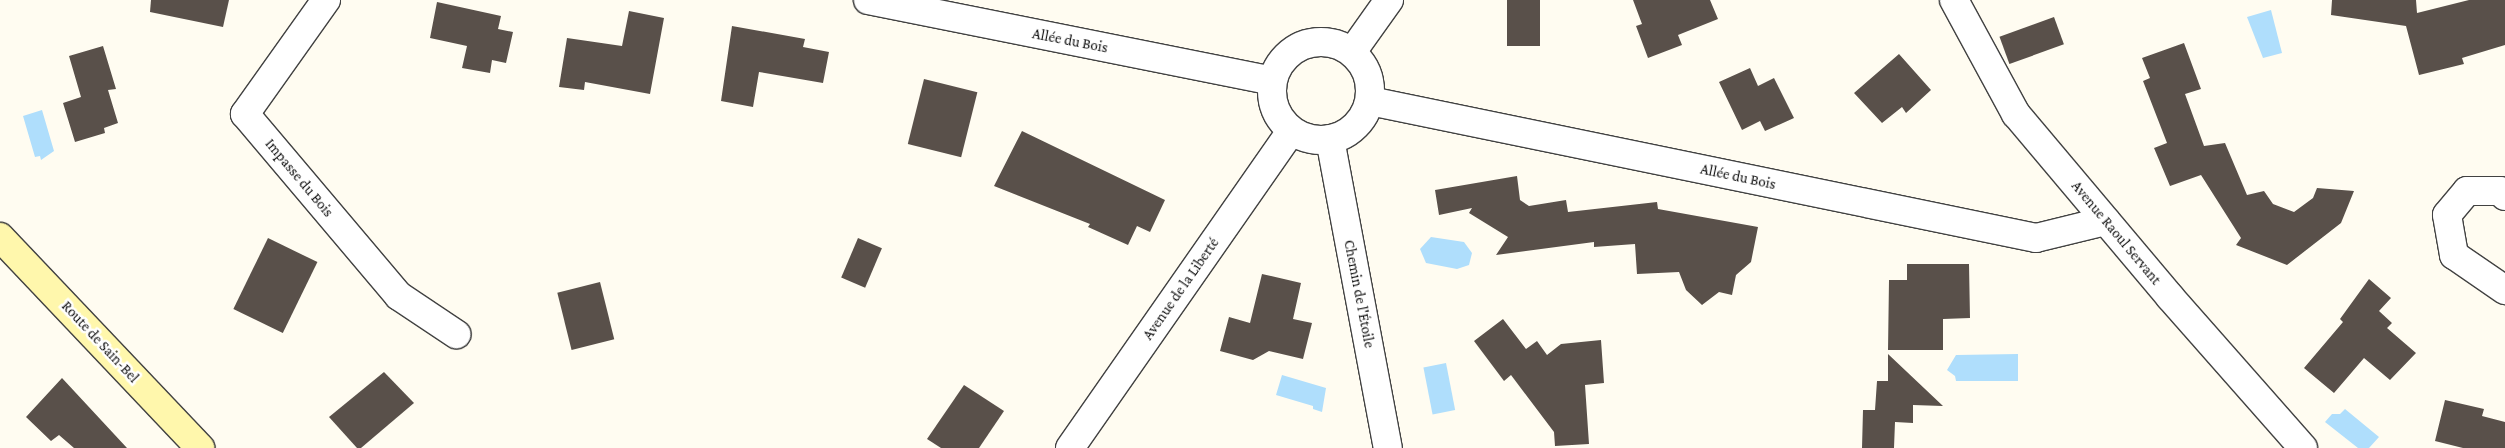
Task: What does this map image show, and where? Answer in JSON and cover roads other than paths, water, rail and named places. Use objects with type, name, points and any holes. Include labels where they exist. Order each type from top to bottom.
[{"type":"main road","name":"Route de Sain-Bel","points":[[0,237],[200,448]]},
{"type":"street","name":"Impasse du Bois","points":[[326,0],[245,114],[399,296],[456,334]]},
{"type":"street","name":"Allée du Bois","points":[[868,0],[1272,81]]},
{"type":"street","points":[[1352,52],[1389,0]]},
{"type":"street","name":"Avenue Raoul Servant","points":[[1954,0],[2016,114],[2303,448]]},
{"type":"street","points":[[1321,41],[1338,44],[1352,52],[1368,74],[1370,101],[1356,126],[1344,135],[1330,139],[1310,139],[1291,131],[1274,109],[1272,81],[1278,65],[1289,52],[1304,44],[1321,41]]},
{"type":"street","name":"Allée du Bois","points":[[1370,101],[2036,238],[2106,221]]},
{"type":"street","name":"Avenue de la Liberté","points":[[1070,448],[1291,131]]},
{"type":"street","name":"Chemin de l'Étoile","points":[[1330,139],[1388,448]]},
{"type":"street","points":[[2505,196],[2500,192],[2466,192],[2447,215],[2454,255],[2505,290]]},
{"type":"water","points":[[2271,10],[2282,53],[2263,58],[2247,17]]},
{"type":"water","points":[[42,110],[54,151],[41,160],[40,156],[35,157],[23,116]]},
{"type":"water","points":[[1431,237],[1464,242],[1472,253],[1469,265],[1457,269],[1426,263],[1420,249]]},
{"type":"water","points":[[2018,354],[2018,381],[1956,381],[1955,376],[1947,370],[1956,355]]},
{"type":"water","points":[[1446,363],[1455,410],[1433,415],[1423,367]]},
{"type":"water","points":[[1282,375],[1326,388],[1322,412],[1313,409],[1313,406],[1276,395]]},
{"type":"water","points":[[2345,409],[2379,437],[2369,448],[2358,448],[2325,422],[2332,414],[2340,414]]}]
